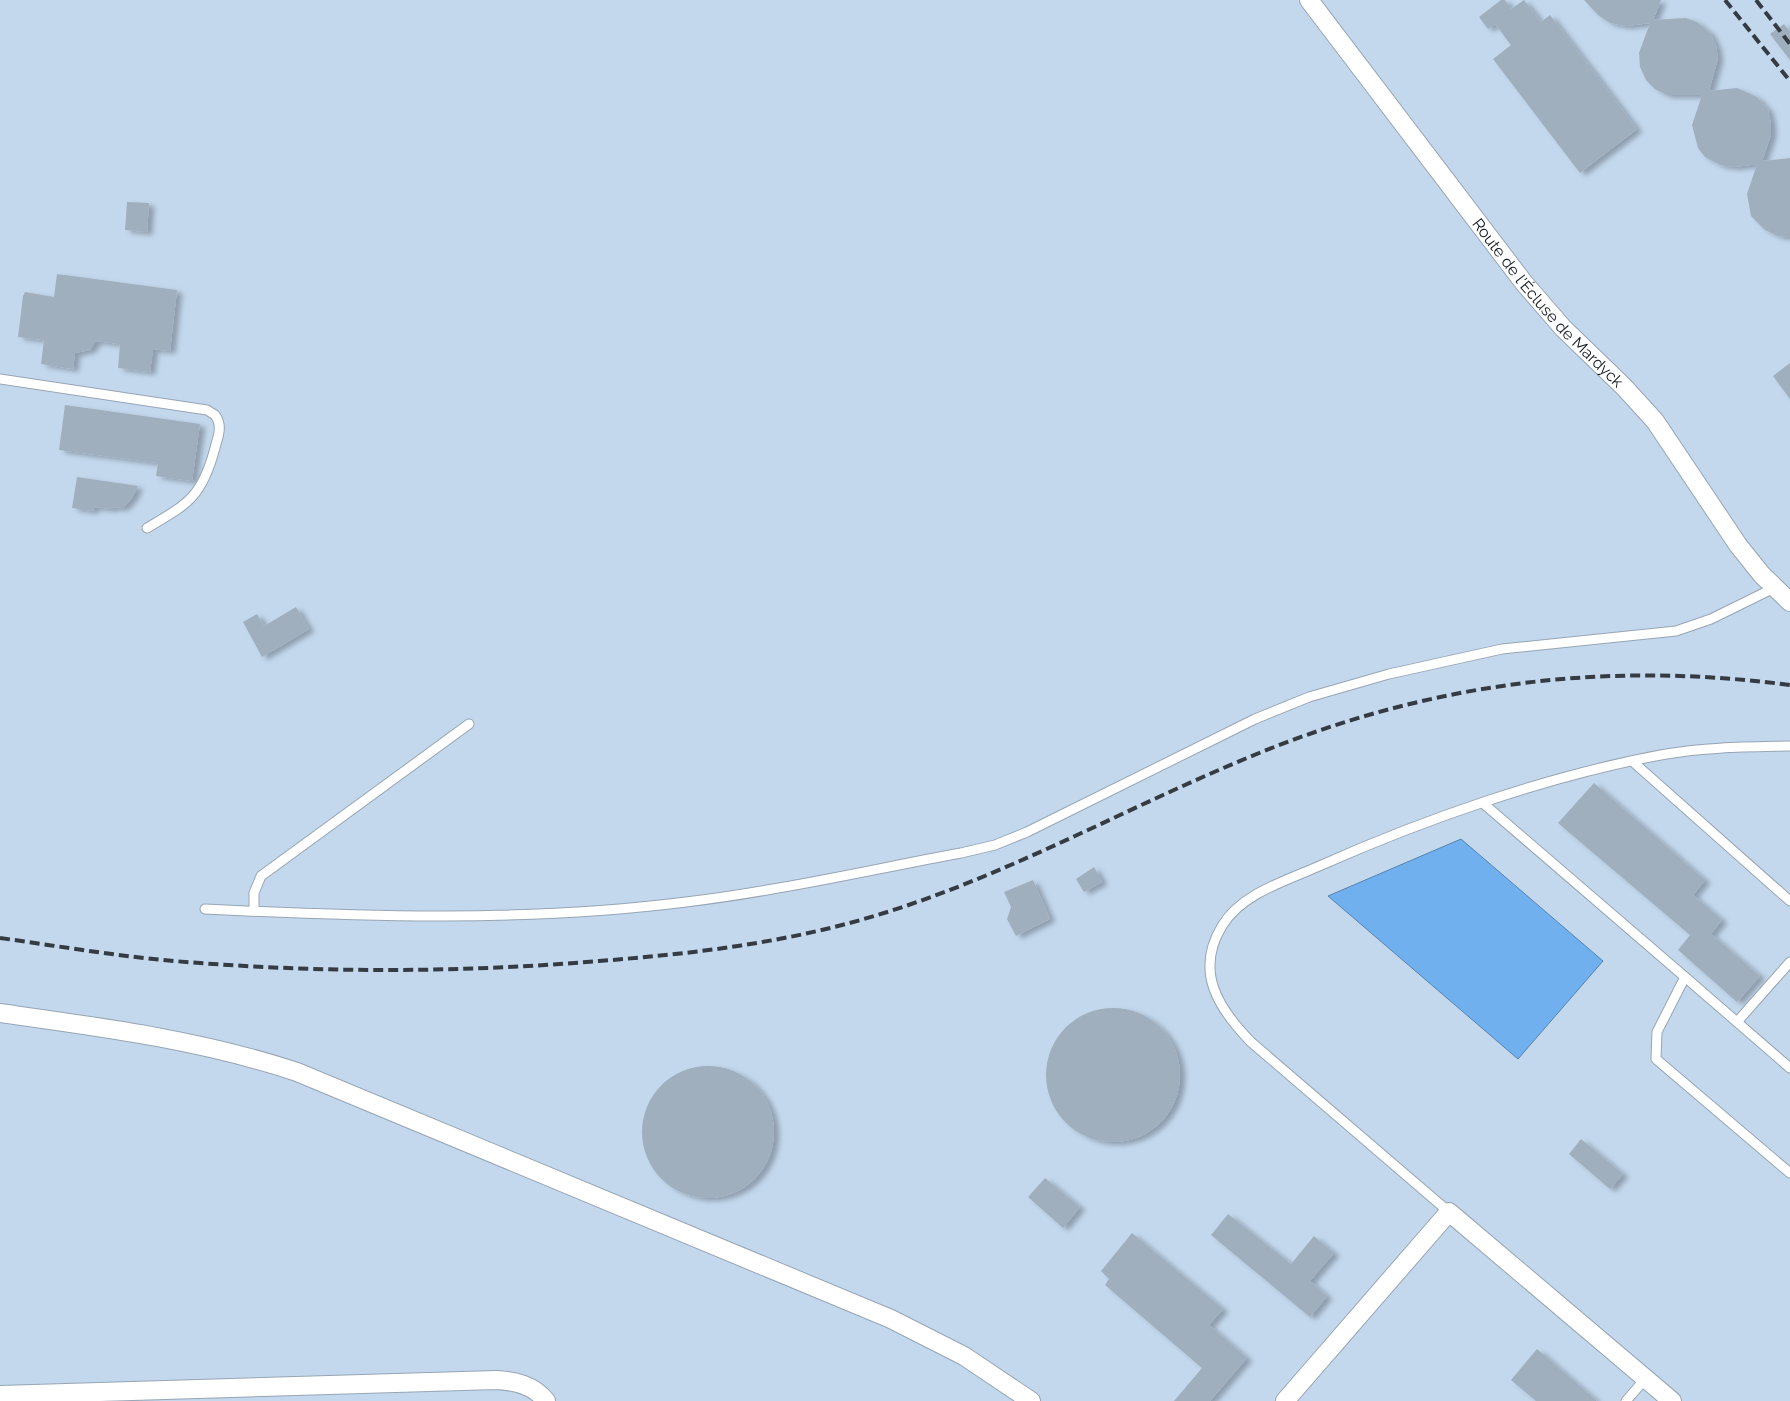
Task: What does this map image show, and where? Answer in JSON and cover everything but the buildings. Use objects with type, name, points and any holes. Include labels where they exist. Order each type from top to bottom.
[{"type":"street","name":"Route de l'Écluse de Mardyck","points":[[1309,0],[1524,283],[1563,328],[1624,387],[1655,421],[1730,534],[1774,588],[1790,602]]},
{"type":"street","points":[[0,1012],[218,1048],[296,1072],[892,1319],[964,1356],[1031,1401]]},
{"type":"street","points":[[1285,1401],[1449,1212],[1672,1401]]},
{"type":"street","points":[[0,1395],[496,1380],[524,1384],[535,1390],[546,1401]]},
{"type":"lane","points":[[0,379],[207,410],[215,415],[220,429],[208,472],[202,486],[186,504],[147,528]]},
{"type":"lane","points":[[205,908],[396,917],[627,908],[716,898],[967,852],[995,845],[1027,832],[1255,719],[1309,697],[1389,674],[1502,649],[1686,628],[1712,619],[1774,588]]},
{"type":"lane","points":[[254,911],[254,893],[261,876],[469,724]]},
{"type":"lane","points":[[1449,1212],[1251,1042],[1237,1027],[1215,996],[1211,960],[1214,941],[1222,925],[1235,911],[1257,895],[1401,832],[1565,778],[1632,761],[1718,748],[1790,746]]},
{"type":"lane","points":[[1632,761],[1790,901]]},
{"type":"lane","points":[[1484,804],[1790,1068]]},
{"type":"lane","points":[[1737,1022],[1790,962]]},
{"type":"lane","points":[[1685,978],[1657,1032],[1656,1059],[1790,1173]]},
{"type":"lane","points":[[1626,1401],[1646,1378]]},
{"type":"shaded area","points":[[0,0],[1790,0],[1790,1401],[0,1401]]},
{"type":"water","points":[[1461,839],[1603,961],[1518,1059],[1328,896]]},
{"type":"railway","points":[[1725,0],[1790,81]]},
{"type":"railway","points":[[1756,0],[1790,44]]},
{"type":"railway","points":[[0,938],[109,954],[174,961],[280,968],[387,970],[546,965],[666,955],[733,947],[831,928],[913,903],[1010,865],[1247,758],[1313,733],[1380,712],[1446,696],[1513,684],[1581,678],[1649,675],[1719,678],[1790,685]]}]
